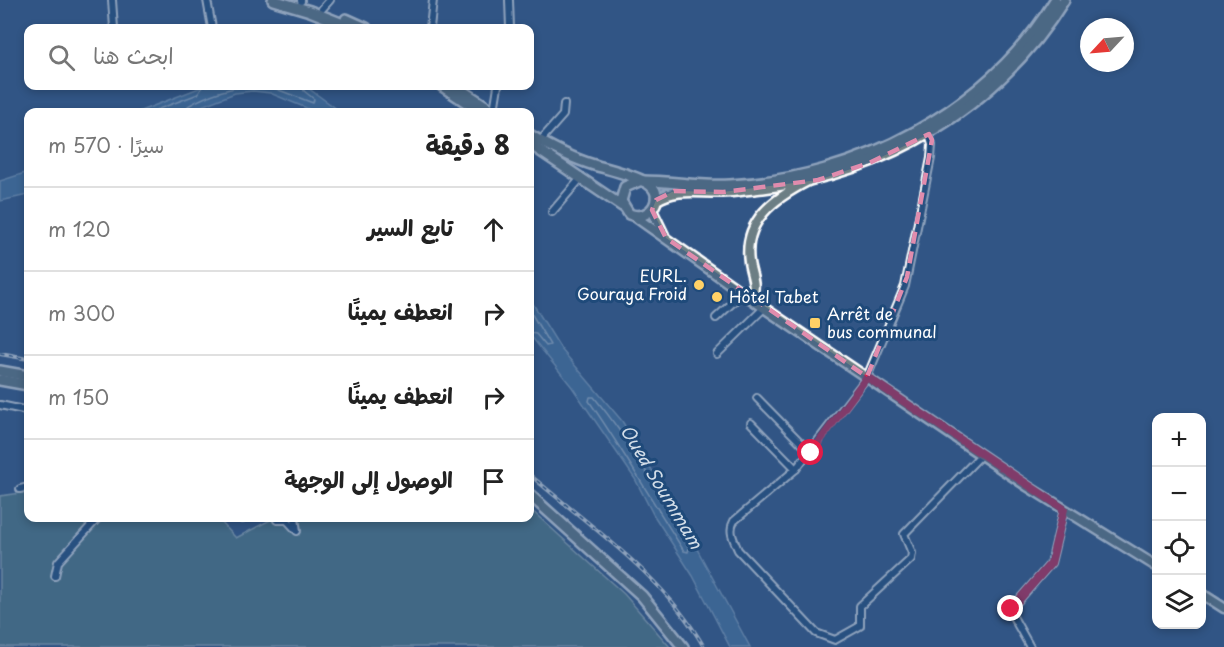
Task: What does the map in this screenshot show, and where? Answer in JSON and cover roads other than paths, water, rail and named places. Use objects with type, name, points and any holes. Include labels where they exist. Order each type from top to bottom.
[{"type":"highway","points":[[273,0],[310,10],[343,24]]},
{"type":"highway","points":[[299,0],[357,24]]},
{"type":"highway","points":[[534,137],[579,160],[641,181],[719,185],[750,183],[807,174],[844,164],[880,149],[930,122],[986,82],[1031,36],[1055,0]]},
{"type":"highway","points":[[656,200],[674,191],[723,192],[809,181],[869,163],[928,134],[973,102],[1037,42],[1064,0]]},
{"type":"highway","points":[[447,90],[475,108]]},
{"type":"highway","points":[[461,90],[488,108]]},
{"type":"highway","points":[[534,147],[634,216],[644,216],[652,210],[656,200],[654,190],[641,181]]},
{"type":"highway","points":[[622,206],[621,196],[625,187],[641,181]]},
{"type":"highway","points":[[0,371],[24,375]]},
{"type":"highway","points":[[0,380],[24,384]]},
{"type":"highway","points":[[534,499],[642,596],[683,647]]},
{"type":"main road","points":[[747,296],[755,286],[749,262],[749,245],[757,219],[780,196],[809,181]]},
{"type":"main road","points":[[652,210],[666,238]]},
{"type":"main road","points":[[634,216],[764,308],[981,455],[1152,564]]},
{"type":"main road","points":[[1206,597],[1224,608]]},
{"type":"street","points":[[112,0],[114,24]]},
{"type":"street","points":[[207,0],[211,24]]},
{"type":"street","points":[[322,9],[330,0]]},
{"type":"street","points":[[431,24],[434,0]]},
{"type":"street","points":[[508,0],[510,24]]},
{"type":"street","points":[[495,108],[497,90]]},
{"type":"street","points":[[540,141],[563,115],[564,104]]},
{"type":"street","points":[[928,134],[932,145],[931,158],[909,270],[867,377],[811,453],[796,469],[734,521],[731,526],[732,534],[738,550],[816,633],[836,640],[860,626],[860,606],[911,559],[912,553],[904,534],[981,455]]},
{"type":"street","points":[[552,212],[581,178]]},
{"type":"street","points":[[716,318],[747,296]]},
{"type":"street","points":[[717,354],[764,308]]},
{"type":"street","points":[[757,398],[811,453]]},
{"type":"street","points":[[0,405],[24,410]]},
{"type":"street","points":[[751,423],[796,469]]},
{"type":"street","points":[[20,489],[24,488]]},
{"type":"street","points":[[1030,647],[1011,615],[1011,609],[1051,563],[1064,509]]},
{"type":"street","points":[[55,576],[58,562],[94,522]]},
{"type":"street","points":[[289,522],[297,531],[296,522]]},
{"type":"water","points":[[194,90],[311,90],[335,108],[306,108],[270,93],[253,91],[235,93],[196,108],[148,108]]},
{"type":"water","points":[[24,173],[24,196],[0,201],[0,181]]},
{"type":"water","name":"Oued Soummam","points":[[534,305],[561,349],[622,421],[671,501],[750,647],[730,647],[693,576],[653,514],[635,479],[572,387],[534,340]]},
{"type":"railway","points":[[0,354],[24,358]]},
{"type":"railway","points":[[534,478],[647,575],[668,597],[704,647]]},
{"type":"place","name":"EURL. Gouraya Froid","points":[[699,285]]},
{"type":"place","name":"Hôtel Tabet","points":[[717,297]]},
{"type":"place","name":"Arrêt de bus communal","points":[[815,323]]}]
